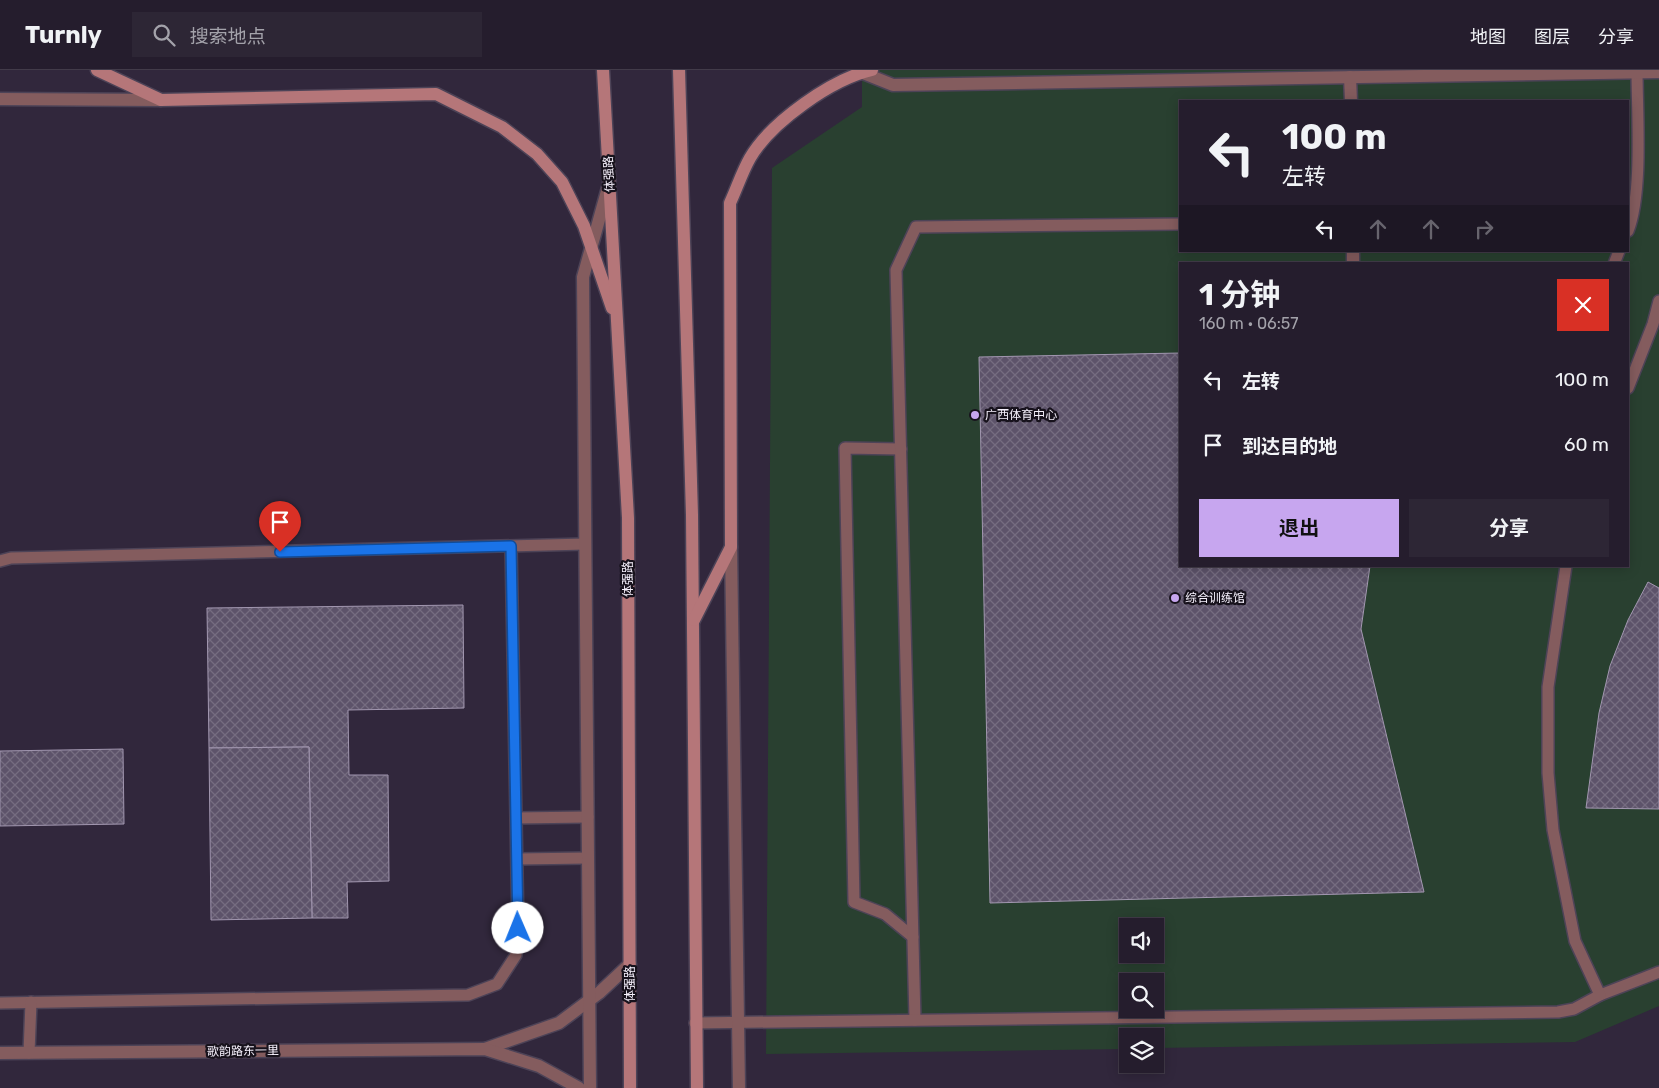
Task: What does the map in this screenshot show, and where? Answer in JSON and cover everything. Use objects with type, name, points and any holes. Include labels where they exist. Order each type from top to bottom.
[{"type":"main road","points":[[96,70],[161,100],[436,94],[502,127],[536,154],[562,182],[584,226],[618,326]]},
{"type":"main road","name":"体强路","points":[[603,70],[628,518],[630,1088]]},
{"type":"main road","points":[[679,70],[692,515],[696,1088]]},
{"type":"main road","points":[[693,622],[731,547],[730,203],[751,157],[786,116],[826,90],[863,71]]},
{"type":"street","points":[[863,71],[893,85],[1659,72]]},
{"type":"street","points":[[1350,77],[1351,100]]},
{"type":"street","points":[[0,99],[161,100]]},
{"type":"street","points":[[590,1088],[583,277],[609,182]]},
{"type":"street","points":[[731,547],[739,1088]]},
{"type":"street","name":"歌韵路东一里","points":[[485,1049],[559,1023],[590,1000],[630,964]]},
{"type":"street","name":"歌韵路东一里","points":[[0,1053],[485,1049],[539,1066],[579,1088]]},
{"type":"lane","points":[[1630,219],[1637,180],[1637,71]]},
{"type":"lane","points":[[915,1020],[896,270],[916,227],[1179,224]]},
{"type":"lane","points":[[1629,385],[1653,324],[1659,301]]},
{"type":"lane","points":[[901,449],[845,448],[854,902],[885,914],[913,937]]},
{"type":"lane","points":[[0,561],[11,558],[585,544]]},
{"type":"lane","points":[[0,1003],[468,995],[497,984],[516,955],[517,859],[511,546]]},
{"type":"lane","points":[[1566,567],[1548,687],[1548,773],[1553,830],[1575,941],[1600,995]]},
{"type":"lane","points":[[516,818],[588,817]]},
{"type":"lane","points":[[517,859],[588,858]]},
{"type":"lane","points":[[695,1023],[1558,1012],[1574,1009],[1600,995],[1659,972]]},
{"type":"lane","points":[[29,1053],[31,1002]]},
{"type":"green space","name":"广西体育中心","points":[[862,70],[1659,70],[1659,1006],[1575,1042],[1164,1048],[1164,1028],[1119,1028],[1119,1049],[766,1054],[772,168],[862,107]]},
{"type":"building","name":"综合训练馆","points":[[1179,353],[1179,567],[1370,567],[1361,629],[1424,892],[990,903],[979,357]]},
{"type":"building","points":[[1648,582],[1659,588],[1659,809],[1586,808],[1599,713],[1610,666],[1628,620]]},
{"type":"building","points":[[463,605],[464,708],[348,710],[349,775],[388,775],[389,881],[347,882],[348,918],[312,918],[309,747],[209,748],[207,608]]},
{"type":"building","points":[[309,747],[312,918],[211,920],[209,748]]},
{"type":"building","points":[[123,749],[124,824],[0,826],[0,751]]},
{"type":"place","name":"广西体育中心","points":[[975,415]]},
{"type":"place","name":"综合训练馆","points":[[1175,598]]},
{"type":"route","points":[[280,552],[511,546],[518,928]]}]
